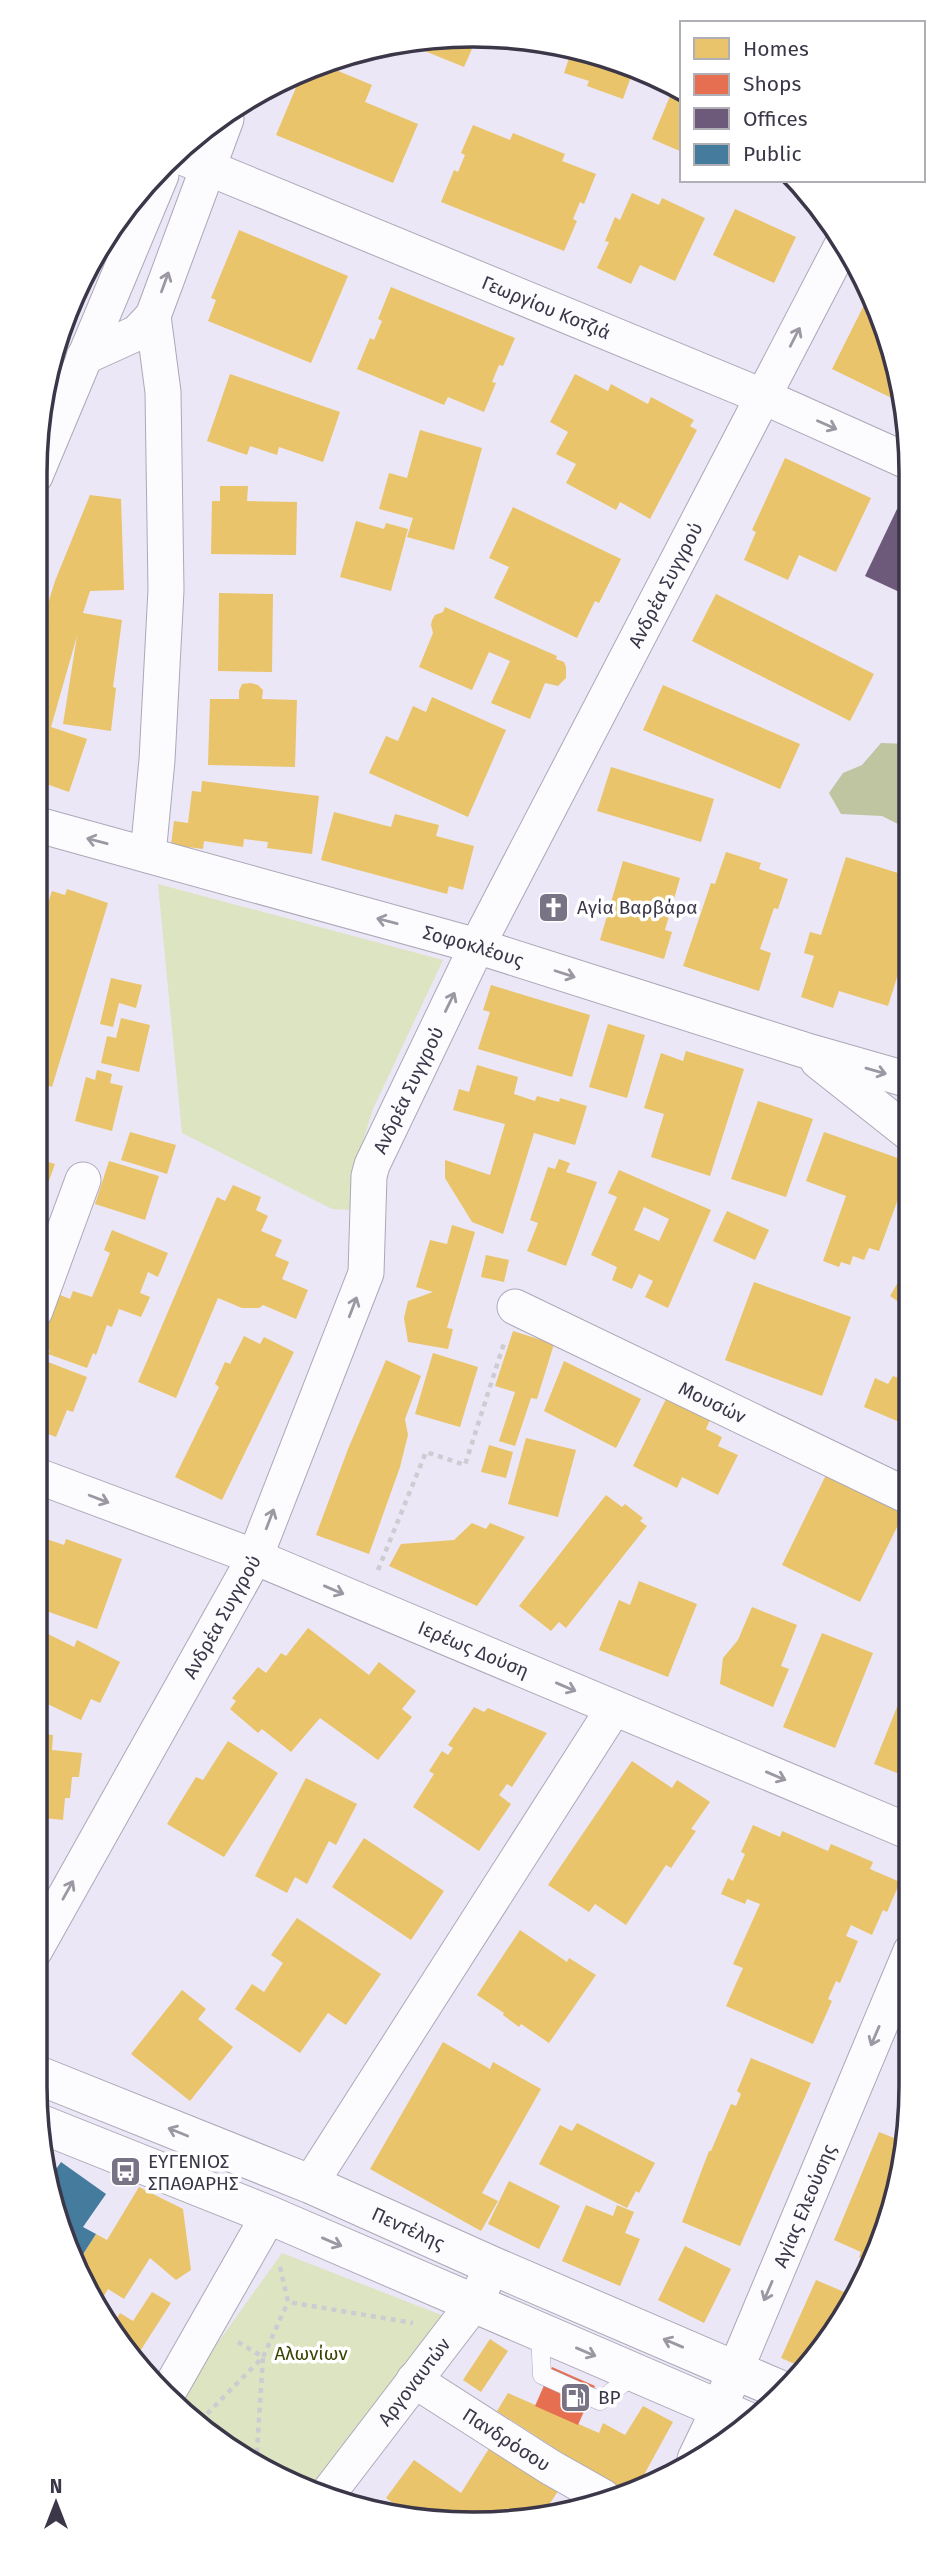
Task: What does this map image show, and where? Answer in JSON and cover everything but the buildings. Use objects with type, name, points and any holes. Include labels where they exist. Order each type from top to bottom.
[{"type":"main road","name":"Πεντέλης","points":[[47,2079],[310,2184],[774,2387]]},
{"type":"main road","points":[[49,2127],[269,2215],[463,2316],[540,2333],[733,2415]]},
{"type":"street","points":[[148,855],[157,760],[166,590],[163,392],[153,316],[194,162],[213,136]]},
{"type":"street","name":"Γεωργίου Κοτζιά","points":[[194,162],[764,397],[898,457]]},
{"type":"street","points":[[48,445],[155,190]]},
{"type":"street","name":"Ανδρέα Συγγρού","points":[[47,1929],[255,1557],[366,1273],[372,1165],[477,946],[838,253]]},
{"type":"street","points":[[84,358],[137,333],[153,316]]},
{"type":"street","name":"Σοφοκλέους","points":[[47,827],[477,946],[804,1050],[899,1077]]},
{"type":"street","points":[[804,1050],[899,1125]]},
{"type":"street","points":[[47,1278],[83,1181]]},
{"type":"street","name":"Μουσών","points":[[515,1307],[899,1492]]},
{"type":"street","name":"Ιερέως Δούση","points":[[47,1479],[255,1557],[899,1827]]},
{"type":"street","points":[[310,2184],[614,1708]]},
{"type":"street","name":"Αγίας Ελεούσης","points":[[714,2437],[733,2415],[736,2370],[899,1980]]},
{"type":"street","points":[[171,2386],[269,2215]]},
{"type":"street","name":"Αργοναυτών","points":[[333,2488],[463,2316],[493,2266]]},
{"type":"street","name":"Πανδρόσου","points":[[414,2380],[550,2468],[596,2493]]},
{"type":"path","points":[[365,1603],[426,1452],[465,1465],[515,1307]]},
{"type":"path","points":[[205,2417],[263,2357],[288,2302],[269,2215]]},
{"type":"path","points":[[288,2302],[463,2316]]},
{"type":"path","points":[[208,2323],[263,2357]]},
{"type":"path","points":[[257,2453],[263,2357]]},
{"type":"green space","points":[[881,743],[899,744],[899,824],[882,816],[841,814],[829,793],[843,773],[862,765]]},
{"type":"green space","points":[[158,884],[443,960],[373,1109],[356,1163],[353,1210],[332,1209],[182,1133]]},
{"type":"green space","name":"Αλωνίων","points":[[282,2253],[444,2316],[315,2481],[285,2468],[236,2440],[180,2395]]},
{"type":"place","name":"Αγία Βαρβάρα","points":[[554,907]]},
{"type":"place","name":"ΕΥΓΕΝΙΟΣ ΣΠΑΘΑΡΗΣ","points":[[125,2172]]},
{"type":"place","name":"BP","points":[[575,2397]]}]
